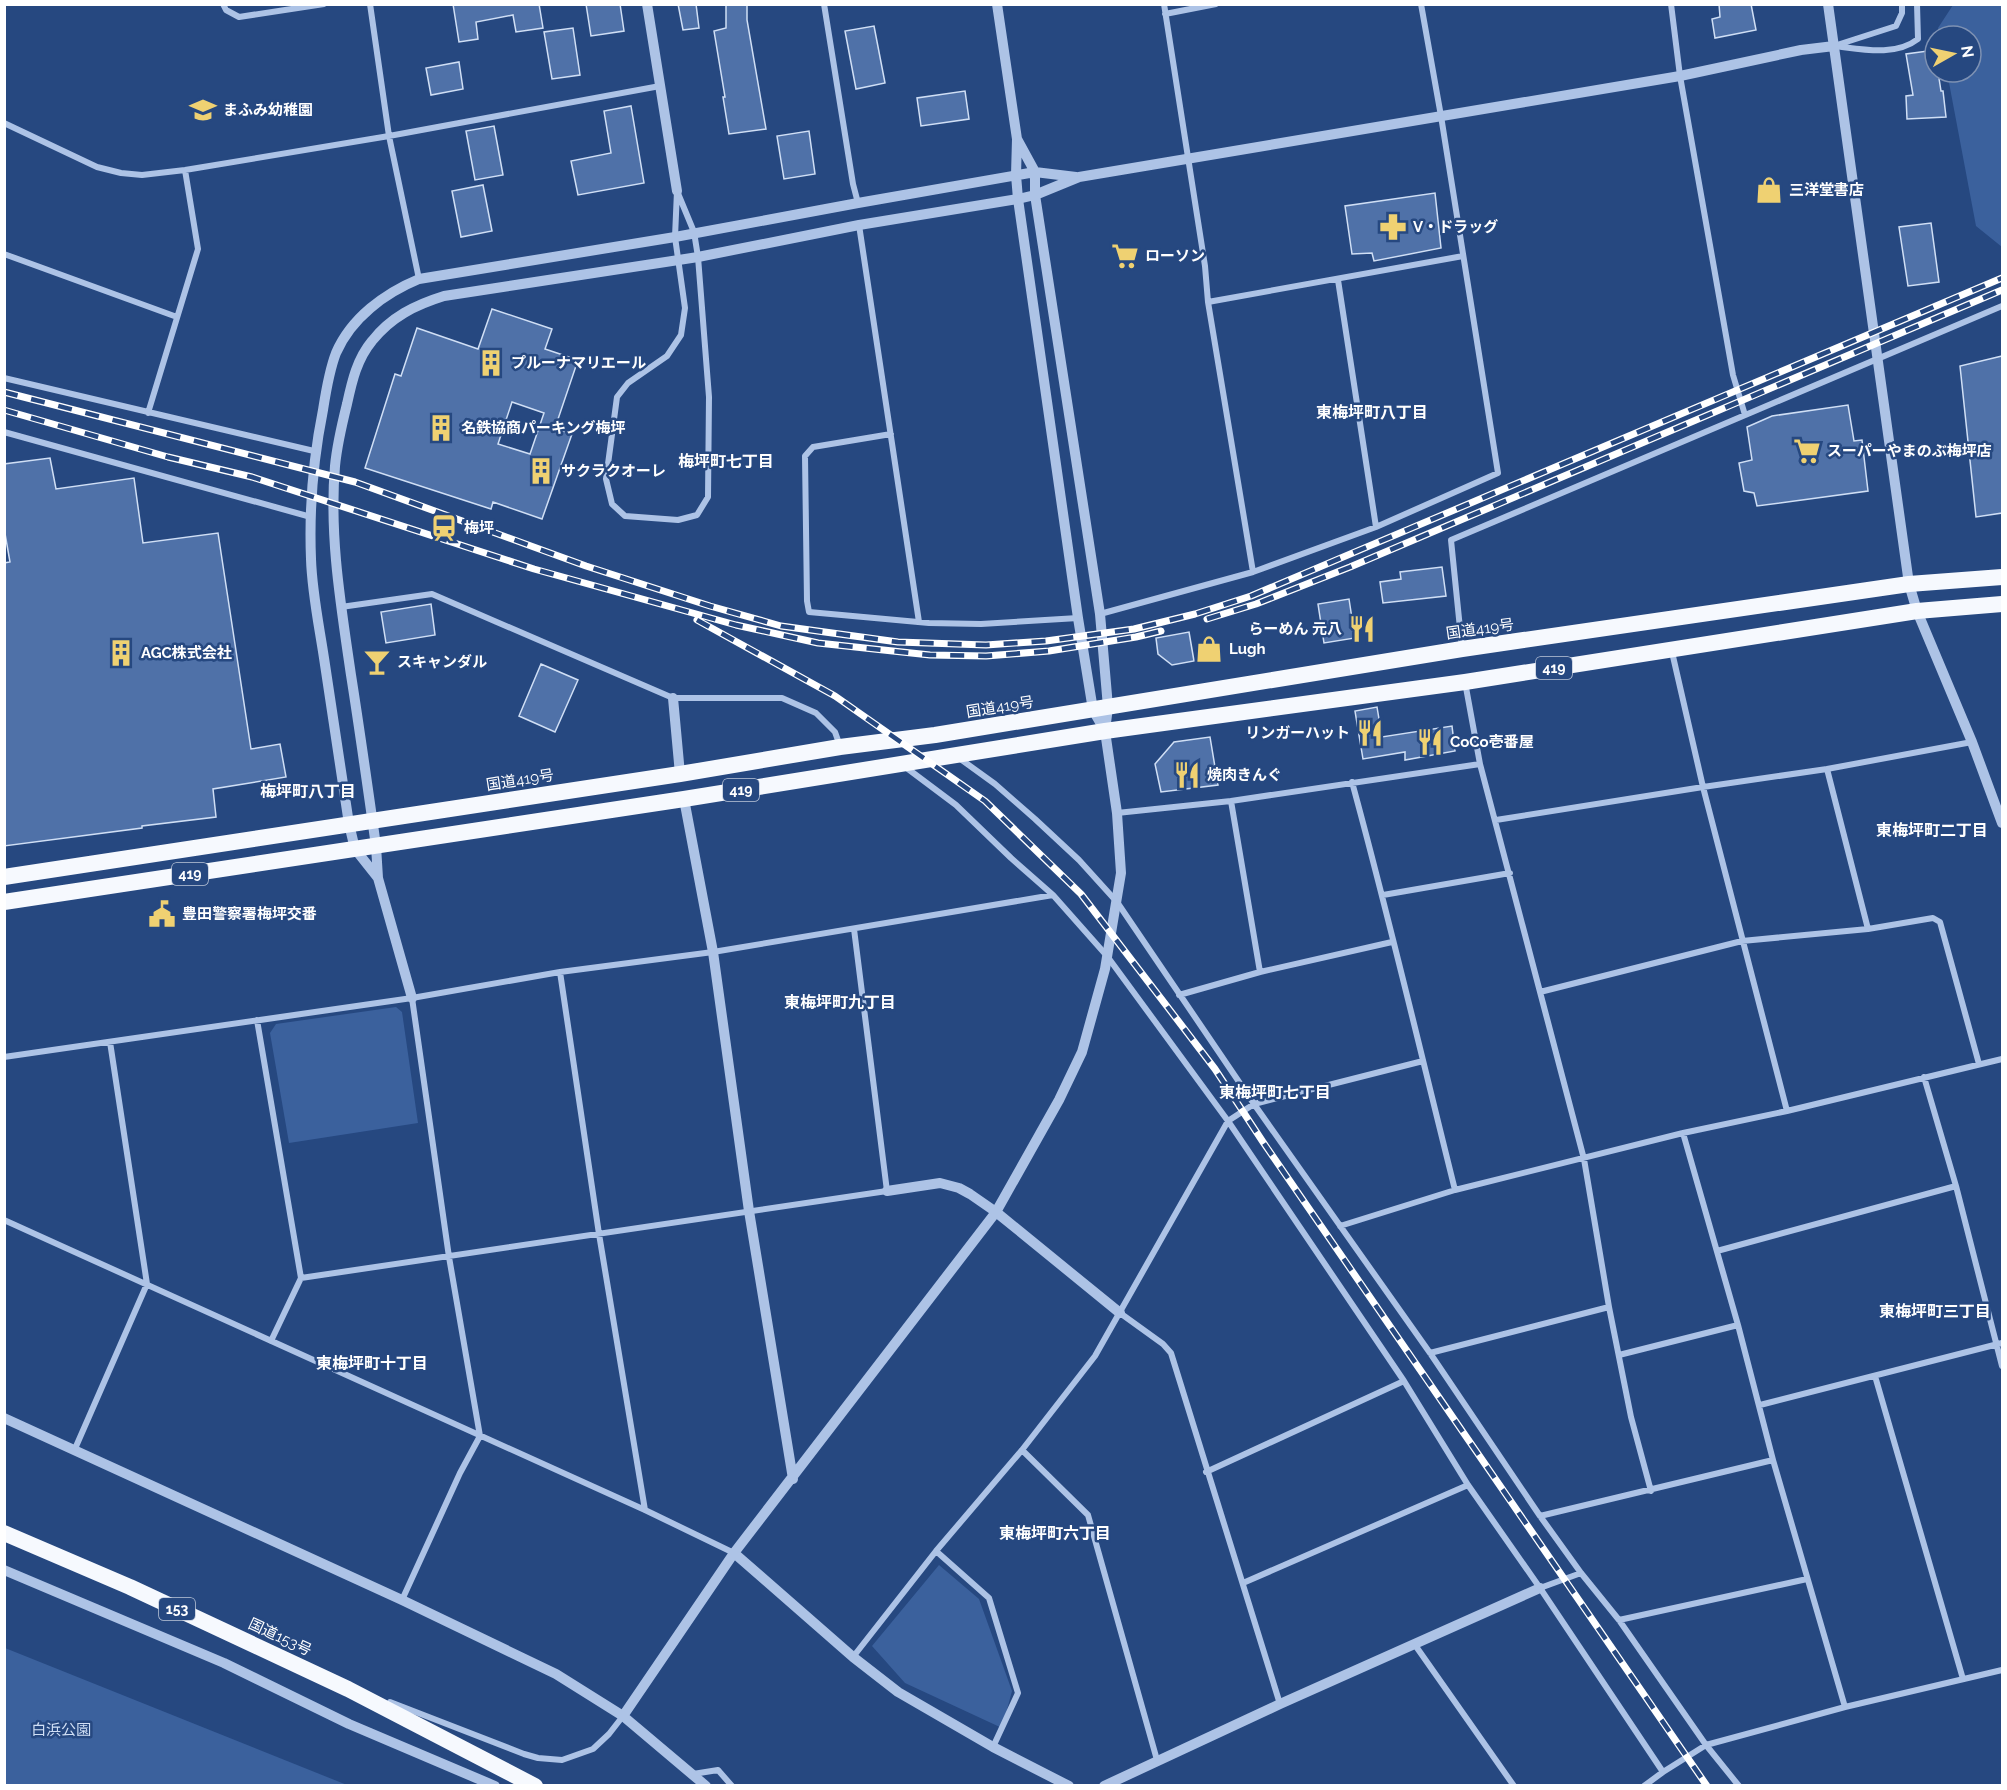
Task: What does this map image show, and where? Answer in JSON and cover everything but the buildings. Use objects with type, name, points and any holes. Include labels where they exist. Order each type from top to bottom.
[{"type":"highway","name":"国道419号","points":[[4,877],[680,774],[840,747],[936,735],[1462,649],[1910,584],[2002,577]]},
{"type":"highway","name":"419","points":[[4,902],[684,799],[1105,731],[1465,682],[1917,611],[2002,604]]},
{"type":"highway","name":"国道153号","points":[[4,1533],[130,1587],[348,1689],[536,1785]]},
{"type":"street","points":[[223,4],[226,10],[238,17],[324,4]]},
{"type":"street","points":[[370,4],[389,135],[418,279]]},
{"type":"street","points":[[647,4],[677,191],[675,237],[684,308],[681,335],[667,356],[628,383],[617,397],[606,479],[612,504],[626,516],[678,520],[697,515],[708,497],[709,397],[698,256],[694,232],[677,191]]},
{"type":"street","points":[[825,4],[853,184],[858,202]]},
{"type":"street","points":[[348,1689],[538,1758],[562,1760],[592,1749],[609,1734],[623,1716],[734,1553],[996,1212],[1059,1100],[1082,1052],[1107,956],[1117,902],[1121,873],[1117,813],[1105,731],[1078,618],[1018,199],[1017,140],[997,4]]},
{"type":"street","points":[[1164,4],[1190,160],[1208,302],[1253,572]]},
{"type":"street","points":[[1166,14],[1216,4]]},
{"type":"street","points":[[1100,614],[1253,572],[1376,526],[1498,473],[1441,116],[1420,4]]},
{"type":"street","points":[[1671,4],[1680,76],[1733,375],[1745,415]]},
{"type":"street","points":[[1828,4],[1876,359],[1910,584],[1917,611],[1972,742],[2002,823]]},
{"type":"street","points":[[402,1600],[460,1473],[480,1436],[449,1257],[412,998],[378,878],[376,846],[334,549],[335,465],[342,422],[355,370],[371,342],[395,318],[420,303],[444,297],[698,256],[859,225],[1018,199],[1035,195],[1079,177],[1680,76],[1801,50],[1834,46],[1896,26],[1902,13],[1902,4]]},
{"type":"street","points":[[1834,46],[1874,50],[1909,46],[1918,39],[1917,4]]},
{"type":"street","points":[[4,123],[97,168],[142,175],[185,170],[661,86]]},
{"type":"street","points":[[1017,140],[1035,172],[1035,195],[1100,614],[1100,709]]},
{"type":"street","points":[[148,413],[198,249],[185,170]]},
{"type":"street","points":[[378,878],[355,849],[349,824],[311,561],[314,451],[330,374],[336,352],[362,316],[381,298],[418,279],[675,237],[858,202],[1035,172],[1079,177]]},
{"type":"street","points":[[859,225],[919,622]]},
{"type":"street","points":[[4,254],[177,317]]},
{"type":"street","points":[[1208,302],[1463,256]]},
{"type":"street","points":[[1338,280],[1376,526]]},
{"type":"street","points":[[1462,649],[1451,540],[2002,306]]},
{"type":"street","points":[[4,378],[314,451]]},
{"type":"street","points":[[4,432],[311,517]]},
{"type":"street","points":[[891,434],[813,447],[805,456],[809,612],[919,622],[981,624],[1078,618]]},
{"type":"street","points":[[341,607],[432,594],[673,698],[782,698],[816,713],[835,732],[840,747]]},
{"type":"street","points":[[1672,651],[1703,787],[1787,1111]]},
{"type":"street","points":[[1465,682],[1480,764],[1584,1159],[1609,1307],[1631,1417],[1651,1491]]},
{"type":"street","points":[[673,698],[680,774]]},
{"type":"street","points":[[1496,820],[1827,769],[1972,742]]},
{"type":"street","points":[[957,756],[995,784],[1027,812],[1078,860],[1117,902],[1254,1104],[1430,1353],[1540,1516],[1618,1620],[1706,1744],[1739,1785]]},
{"type":"street","points":[[900,764],[956,804],[1053,895],[1107,956],[1228,1121],[1404,1381],[1468,1485],[1663,1772]]},
{"type":"street","points":[[1117,813],[1231,801],[1480,764]]},
{"type":"street","points":[[1827,769],[1868,929]]},
{"type":"street","points":[[1352,782],[1383,895],[1392,942],[1455,1190]]},
{"type":"street","points":[[684,799],[713,952],[749,1210],[793,1479]]},
{"type":"street","points":[[1231,801],[1260,972]]},
{"type":"street","points":[[1383,895],[1510,873]]},
{"type":"street","points":[[4,1058],[412,998],[560,972],[713,952],[1053,895]]},
{"type":"street","points":[[1540,992],[1742,941],[1868,929],[1933,918],[1940,922],[1979,1064]]},
{"type":"street","points":[[854,929],[886,1191]]},
{"type":"street","points":[[1179,995],[1260,972],[1392,942]]},
{"type":"street","points":[[560,972],[598,1234],[645,1510]]},
{"type":"street","points":[[257,1020],[301,1278],[272,1341]]},
{"type":"street","points":[[74,1451],[147,1284],[110,1042]]},
{"type":"street","points":[[1340,1226],[1455,1190],[1683,1133],[1787,1111],[2002,1059]]},
{"type":"street","points":[[853,1657],[936,1551],[1022,1450],[1095,1356],[1228,1121],[1254,1104],[1423,1061]]},
{"type":"street","points":[[1924,1077],[1999,1344],[2002,1366]]},
{"type":"street","points":[[1683,1133],[1738,1325],[1773,1460],[1845,1707]]},
{"type":"street","points":[[301,1278],[940,1183],[958,1188],[996,1212],[1120,1313],[1163,1344],[1171,1353],[1206,1472],[1280,1704]]},
{"type":"street","points":[[1717,1251],[1956,1186]]},
{"type":"street","points":[[4,1220],[645,1510],[734,1553],[853,1657],[898,1692],[993,1747],[1069,1785]]},
{"type":"street","points":[[1430,1353],[1609,1307]]},
{"type":"street","points":[[1619,1355],[1738,1325]]},
{"type":"street","points":[[1760,1405],[1999,1344]]},
{"type":"street","points":[[1875,1376],[1963,1679]]},
{"type":"street","points":[[1206,1472],[1404,1381]]},
{"type":"street","points":[[4,1418],[402,1600],[556,1674],[623,1716],[706,1785]]},
{"type":"street","points":[[1022,1450],[1088,1515],[1157,1760]]},
{"type":"street","points":[[1540,1516],[1773,1460]]},
{"type":"street","points":[[1243,1583],[1468,1485]]},
{"type":"street","points":[[936,1551],[989,1598],[1018,1693],[993,1747]]},
{"type":"street","points":[[4,1570],[224,1663],[349,1724],[495,1785]]},
{"type":"street","points":[[1104,1785],[1540,1588],[1581,1573]]},
{"type":"street","points":[[1618,1620],[1807,1579]]},
{"type":"street","points":[[1415,1645],[1514,1785]]},
{"type":"street","points":[[1644,1785],[1706,1744],[1845,1707],[2002,1670]]},
{"type":"street","points":[[693,1774],[718,1770],[732,1785]]},
{"type":"green space","points":[[1953,5],[2002,5],[2002,247],[1976,226],[1949,84],[1983,84],[1983,24],[1941,24]]},
{"type":"green space","points":[[396,1007],[402,1012],[418,1123],[289,1143],[270,1033],[276,1024]]},
{"type":"green space","points":[[939,1565],[979,1599],[1012,1691],[1002,1728],[905,1683],[872,1646]]},
{"type":"green space","name":"白浜公園","points":[[5,1648],[347,1785],[5,1785]]},
{"type":"railway","points":[[4,392],[355,482],[586,566],[781,626],[898,642],[986,645],[1046,641],[1134,629],[1195,614],[1251,596],[2002,278]]},
{"type":"railway","points":[[1207,619],[1256,604],[1350,567],[2002,290]]},
{"type":"railway","points":[[4,410],[168,457],[252,477],[534,569],[736,625],[818,643],[930,655],[986,656],[1049,651],[1161,631]]},
{"type":"railway","points":[[697,620],[835,696],[985,801],[1081,894],[1215,1069],[1707,1786]]},
{"type":"place","name":"まふみ幼稚園","points":[[203,110]]},
{"type":"place","name":"三洋堂書店","points":[[1769,190]]},
{"type":"place","name":"V・ドラッグ","points":[[1393,227]]},
{"type":"place","name":"ローソン","points":[[1125,256]]},
{"type":"place","name":"プルーナマリエール","points":[[491,363]]},
{"type":"place","name":"名鉄協商パーキング梅坪","points":[[441,428]]},
{"type":"place","name":"スーパーやまのぶ梅坪店","points":[[1807,451]]},
{"type":"place","name":"サクラクオーレ","points":[[541,471]]},
{"type":"place","name":"梅坪","points":[[444,528]]},
{"type":"place","name":"らーめん 元八","points":[[1362,629]]},
{"type":"place","name":"Lugh","points":[[1209,649]]},
{"type":"place","name":"AGC株式会社","points":[[121,653]]},
{"type":"place","name":"スキャンダル","points":[[377,662]]},
{"type":"place","name":"リンガーハット","points":[[1370,733]]},
{"type":"place","name":"CoCo壱番屋","points":[[1430,742]]},
{"type":"place","name":"焼肉きんぐ","points":[[1187,775]]},
{"type":"place","name":"豊田警察署梅坪交番","points":[[162,914]]},
{"type":"district","name":"東梅坪町八丁目","points":[[1372,412]]},
{"type":"district","name":"梅坪町七丁目","points":[[726,461]]},
{"type":"district","name":"梅坪町八丁目","points":[[308,791]]},
{"type":"district","name":"東梅坪町二丁目","points":[[1932,830]]},
{"type":"district","name":"東梅坪町九丁目","points":[[840,1002]]},
{"type":"district","name":"東梅坪町七丁目","points":[[1275,1092]]},
{"type":"district","name":"東梅坪町三丁目","points":[[1935,1311]]},
{"type":"district","name":"東梅坪町十丁目","points":[[372,1363]]},
{"type":"district","name":"東梅坪町六丁目","points":[[1055,1533]]}]
